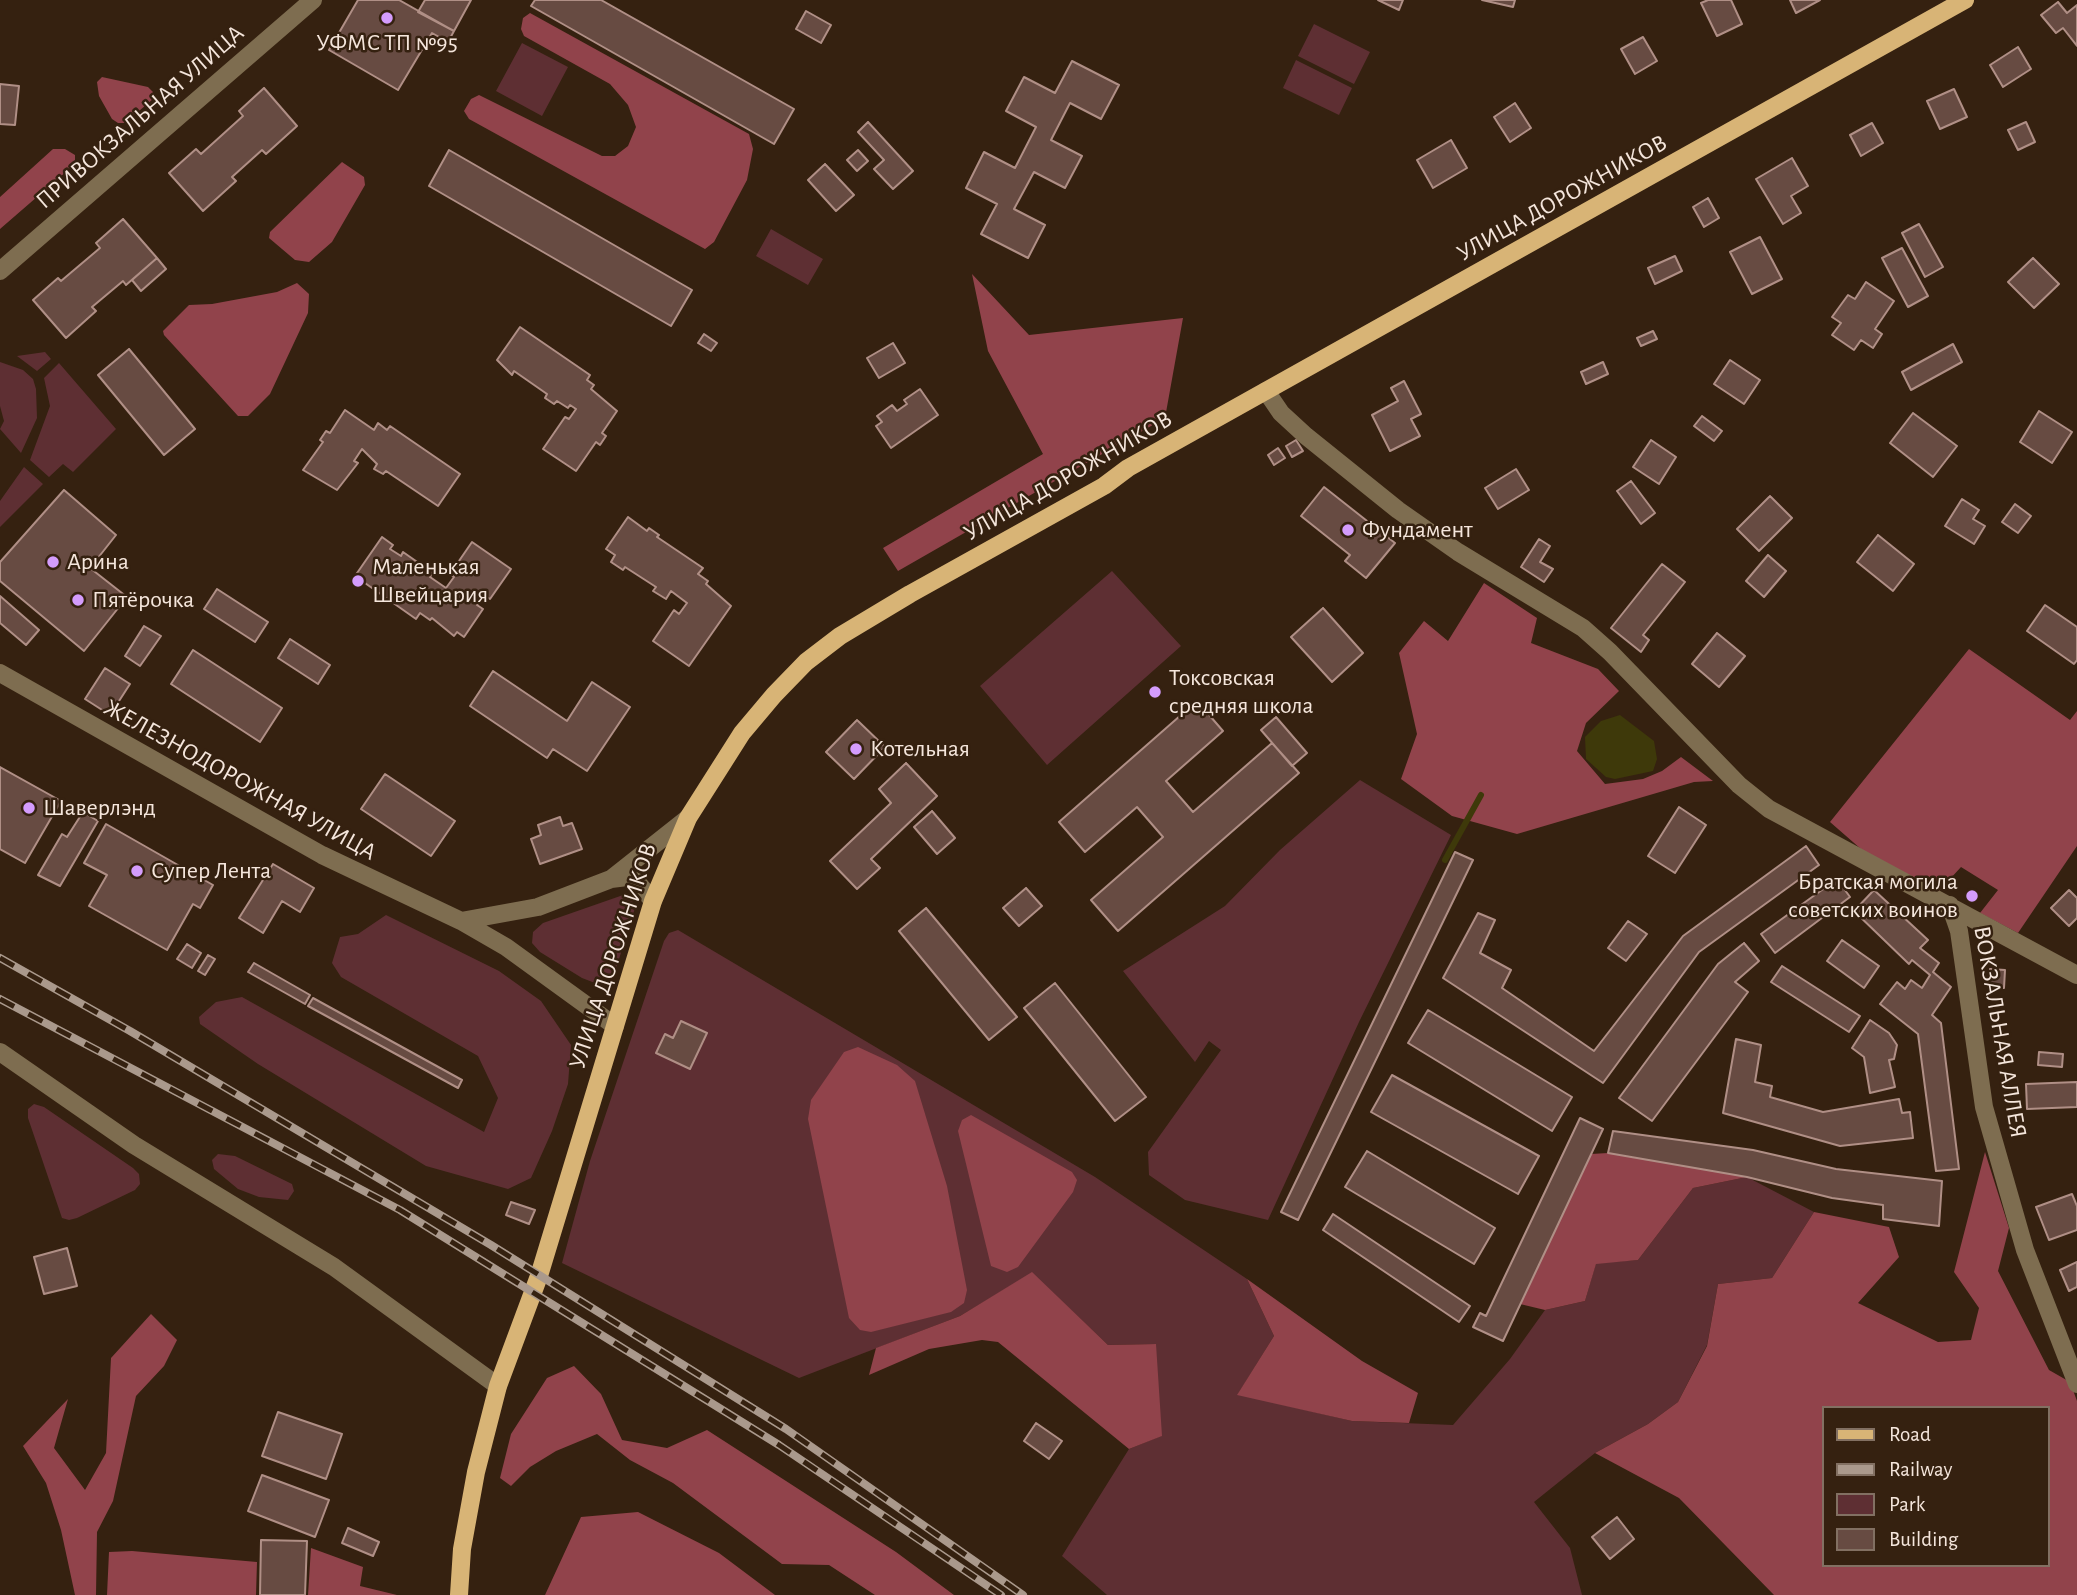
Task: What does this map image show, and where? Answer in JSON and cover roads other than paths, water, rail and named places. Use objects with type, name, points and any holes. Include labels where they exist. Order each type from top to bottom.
[{"type":"main road","name":"УЛИЦА ДОРОЖНИКОВ","points":[[459,1595],[462,1549],[476,1472],[498,1386],[533,1291],[653,901],[688,818],[742,733],[806,662],[841,636],[1266,391],[1965,0]]},
{"type":"street","name":"ПРИВОКЗАЛЬНАЯ УЛИЦА","points":[[0,271],[313,0]]},
{"type":"street","points":[[1266,391],[1281,413],[1306,436],[1398,510],[1458,552],[1583,628],[1610,652],[1739,785],[1769,809],[1950,905]]},
{"type":"street","name":"ЖЕЛЕЗНОДОРОЖНАЯ УЛИЦА","points":[[0,673],[322,855],[461,921],[506,947],[615,1026]]},
{"type":"street","points":[[611,879],[688,818]]},
{"type":"street","points":[[461,921],[538,908],[611,879],[626,877],[637,882],[653,901]]},
{"type":"street","name":"ВОКЗАЛЬНАЯ АЛЛЕЯ","points":[[1950,905],[2077,975]]},
{"type":"street","name":"ВОКЗАЛЬНАЯ АЛЛЕЯ","points":[[1950,905],[1959,931],[1984,1107],[2025,1250],[2077,1384]]},
{"type":"street","points":[[0,1052],[134,1145],[334,1267],[498,1386]]},
{"type":"waterway","points":[[1445,860],[1481,795]]},
{"type":"railway","points":[[0,958],[130,1031],[491,1245],[786,1429],[1023,1595]]},
{"type":"railway","points":[[0,999],[400,1210],[779,1445],[1001,1595]]},
{"type":"place","name":"УФМС ТП №95","points":[[387,18]]},
{"type":"place","name":"Фундамент","points":[[1348,530]]},
{"type":"place","name":"Арина","points":[[53,562]]},
{"type":"place","name":"Маленькая Швейцария","points":[[358,581]]},
{"type":"place","name":"Пятёрочка","points":[[78,600]]},
{"type":"place","name":"Токсовская средняя школа","points":[[1155,692]]},
{"type":"place","name":"Котельная","points":[[856,749]]},
{"type":"place","name":"Шаверлэнд","points":[[29,808]]},
{"type":"place","name":"Супер Лента","points":[[137,871]]},
{"type":"place","name":"Братская могила советских воинов","points":[[1972,896]]}]
